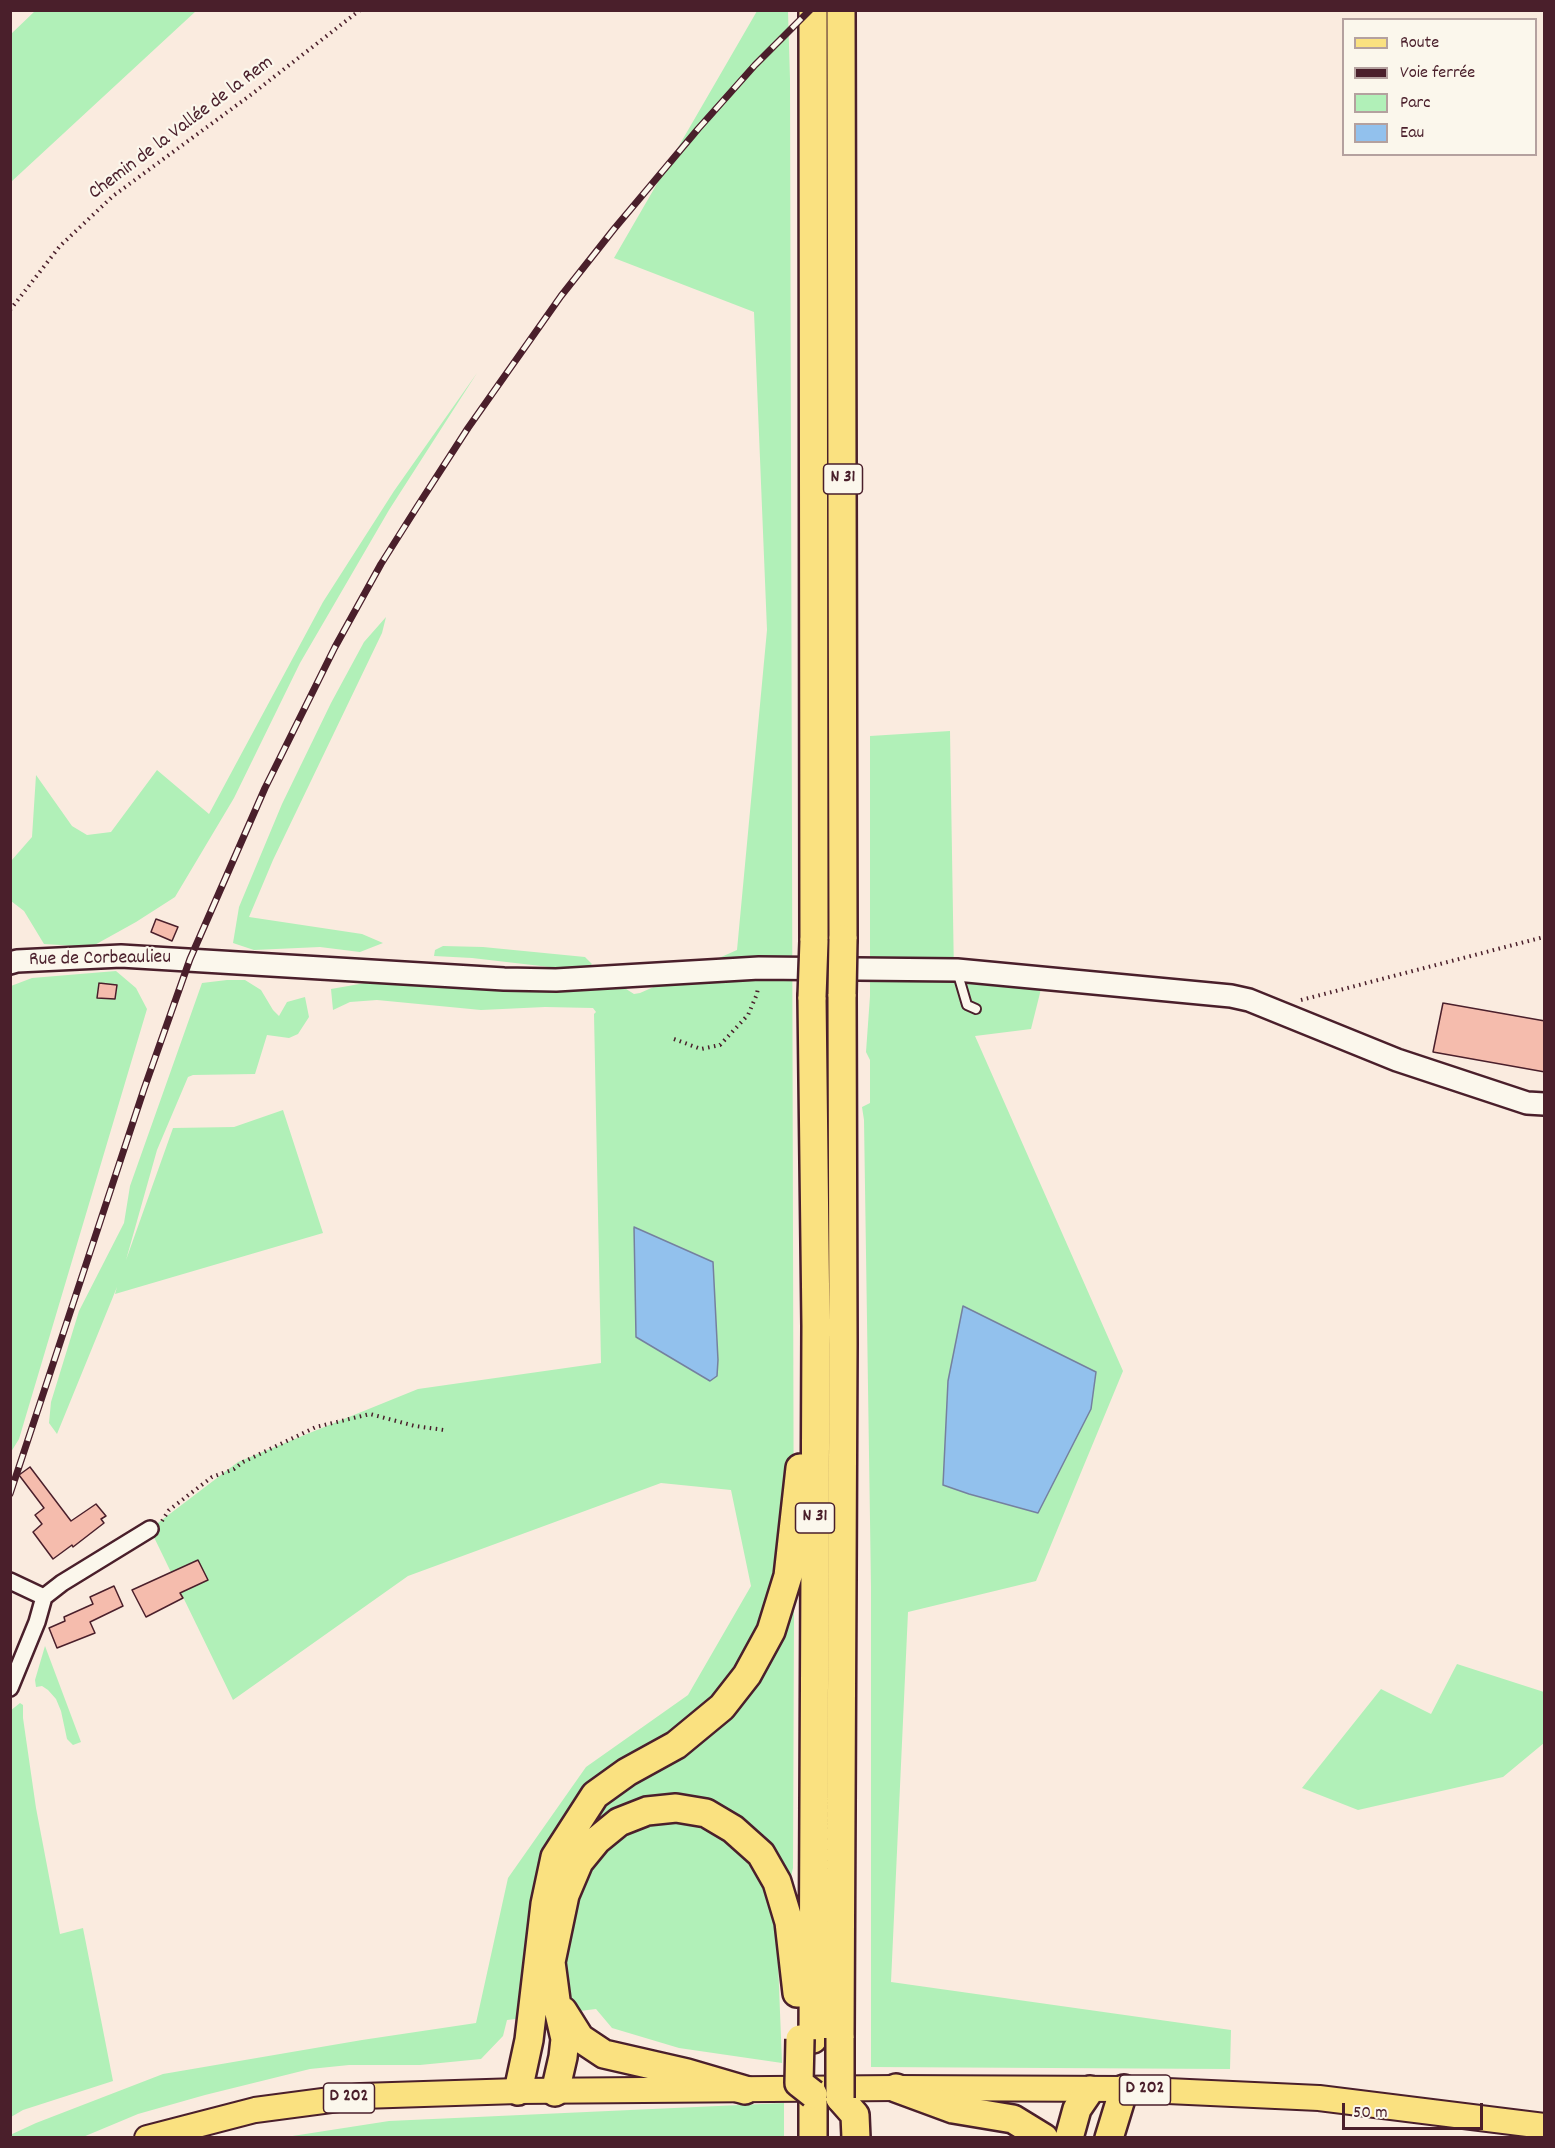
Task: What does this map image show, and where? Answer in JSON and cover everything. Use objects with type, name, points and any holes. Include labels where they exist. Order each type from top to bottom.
[{"type":"highway","name":"N 31","points":[[813,10],[814,941],[812,997],[816,1326],[806,2039],[813,2094],[813,2138]]},
{"type":"highway","name":"N 31","points":[[841,14],[843,939],[841,2138]]},
{"type":"highway","points":[[518,2091],[528,2040],[545,1904],[555,1857],[595,1795],[627,1772],[676,1745],[722,1707],[747,1675],[771,1631],[788,1576],[816,1326]]},
{"type":"highway","points":[[555,2092],[565,2039],[556,2000],[551,1962],[565,1895],[579,1862],[597,1840],[619,1822],[647,1811],[676,1808],[706,1813],[733,1828],[761,1854],[777,1882],[789,1922],[806,2039]]},
{"type":"highway","points":[[556,2000],[580,2038],[604,2054],[687,2073],[745,2090]]},
{"type":"highway","points":[[896,2088],[953,2109],[1013,2119],[1044,2138]]},
{"type":"highway","points":[[1109,2138],[1124,2089]]},
{"type":"highway","points":[[1069,2138],[1077,2109],[1090,2090]]},
{"type":"highway","points":[[840,2098],[855,2115],[856,2138]]},
{"type":"main road","name":"D 202","points":[[147,2138],[255,2110],[361,2096],[518,2091],[1124,2089],[1319,2098],[1545,2126]]},
{"type":"street","name":"Rue de Corbeaulieu","points":[[10,963],[121,956],[504,979],[556,980],[759,968],[957,970],[1240,998],[1397,1060],[1527,1103],[1545,1104]]},
{"type":"street","points":[[10,1688],[37,1622],[44,1597],[62,1583],[150,1529]]},
{"type":"street","points":[[10,1581],[44,1597]]},
{"type":"lane","points":[[957,970],[967,1005],[976,1009]]},
{"type":"path","name":"Chemin de la Vallée de la Rem","points":[[10,310],[60,246],[113,196],[252,94],[360,10]]},
{"type":"path","points":[[1298,1001],[1545,937]]},
{"type":"path","points":[[674,1039],[701,1049],[720,1045],[748,1015],[757,994],[759,968]]},
{"type":"path","points":[[150,1529],[160,1524],[169,1510],[212,1477],[234,1469],[243,1462],[316,1427],[370,1414],[415,1426],[444,1430]]},
{"type":"green space","points":[[35,11],[196,11],[11,182],[11,34]]},
{"type":"green space","points":[[757,11],[788,11],[790,79],[794,1621],[793,1868],[777,1936],[782,2063],[679,2048],[612,2028],[596,2009],[507,2020],[503,2036],[481,2059],[420,2065],[349,2065],[310,2069],[138,2114],[83,2137],[11,2138],[10,2135],[36,2123],[163,2074],[476,2023],[508,1878],[586,1767],[688,1695],[751,1586],[731,1490],[661,1483],[408,1576],[233,1700],[150,1529],[238,1462],[418,1389],[601,1363],[594,1014],[596,1012],[593,1008],[545,1007],[481,1010],[377,1000],[350,1002],[333,1010],[331,989],[371,982],[528,988],[623,987],[634,994],[737,950],[767,630],[754,312],[614,258]]},
{"type":"green space","points":[[477,373],[389,510],[300,663],[234,798],[175,897],[91,947],[44,944],[24,911],[11,901],[11,861],[32,837],[36,775],[72,826],[87,835],[111,832],[157,770],[209,814],[323,602],[394,491]]},
{"type":"green space","points":[[386,617],[382,633],[273,860],[249,917],[362,934],[383,943],[360,952],[320,947],[254,950],[233,943],[239,907],[282,804],[331,703],[364,642]]},
{"type":"green space","points":[[950,731],[954,976],[1041,989],[1031,1029],[975,1036],[1123,1371],[1036,1581],[908,1612],[891,1982],[1231,2030],[1230,2069],[871,2067],[871,1587],[862,1107],[870,1103],[870,1060],[866,1052],[870,996],[870,736]]},
{"type":"green space","points":[[443,946],[483,947],[585,957],[592,964],[584,971],[434,956],[435,950]]},
{"type":"green space","points":[[116,971],[136,988],[147,1009],[19,1439],[11,1452],[11,986],[32,978]]},
{"type":"green space","points":[[245,980],[261,990],[279,1016],[287,1002],[305,997],[309,1017],[298,1034],[289,1038],[267,1035],[255,1074],[188,1077],[157,1150],[126,1260],[173,1128],[234,1127],[283,1110],[323,1233],[115,1294],[117,1287],[57,1434],[49,1423],[51,1402],[79,1311],[124,1223],[130,1186],[202,983]]},
{"type":"green space","points":[[45,1646],[81,1742],[73,1745],[67,1739],[56,1699],[42,1686],[36,1687],[35,1680]]},
{"type":"green space","points":[[1457,1664],[1544,1692],[1544,1743],[1503,1777],[1358,1810],[1302,1788],[1381,1689],[1431,1714]]},
{"type":"green space","points":[[20,1703],[23,1705],[36,1808],[60,1934],[83,1928],[113,2081],[23,2110],[11,2117],[10,1711]]},
{"type":"green space","points":[[784,2103],[784,2137],[286,2137],[389,2121]]},
{"type":"water","points":[[634,1227],[713,1262],[718,1360],[717,1376],[710,1381],[636,1337]]},
{"type":"water","points":[[963,1306],[1096,1372],[1091,1409],[1038,1513],[943,1485],[948,1381]]},
{"type":"building","points":[[156,919],[178,927],[172,941],[151,932]]},
{"type":"building","points":[[99,983],[117,985],[115,999],[97,998]]},
{"type":"building","points":[[1443,1003],[1545,1021],[1545,1072],[1433,1052]]},
{"type":"building","points":[[30,1467],[71,1521],[96,1504],[106,1516],[101,1519],[104,1523],[53,1559],[33,1532],[42,1524],[35,1515],[44,1508],[19,1475]]},
{"type":"building","points":[[198,1560],[208,1580],[180,1593],[183,1598],[146,1617],[132,1590]]},
{"type":"building","points":[[114,1586],[123,1606],[90,1622],[95,1633],[57,1648],[49,1628],[65,1621],[64,1617],[93,1604],[90,1597]]},
{"type":"railway","points":[[10,1494],[144,1089],[190,959],[265,788],[335,647],[381,564],[417,507],[468,428],[561,296],[698,129],[755,65],[810,10]]}]
